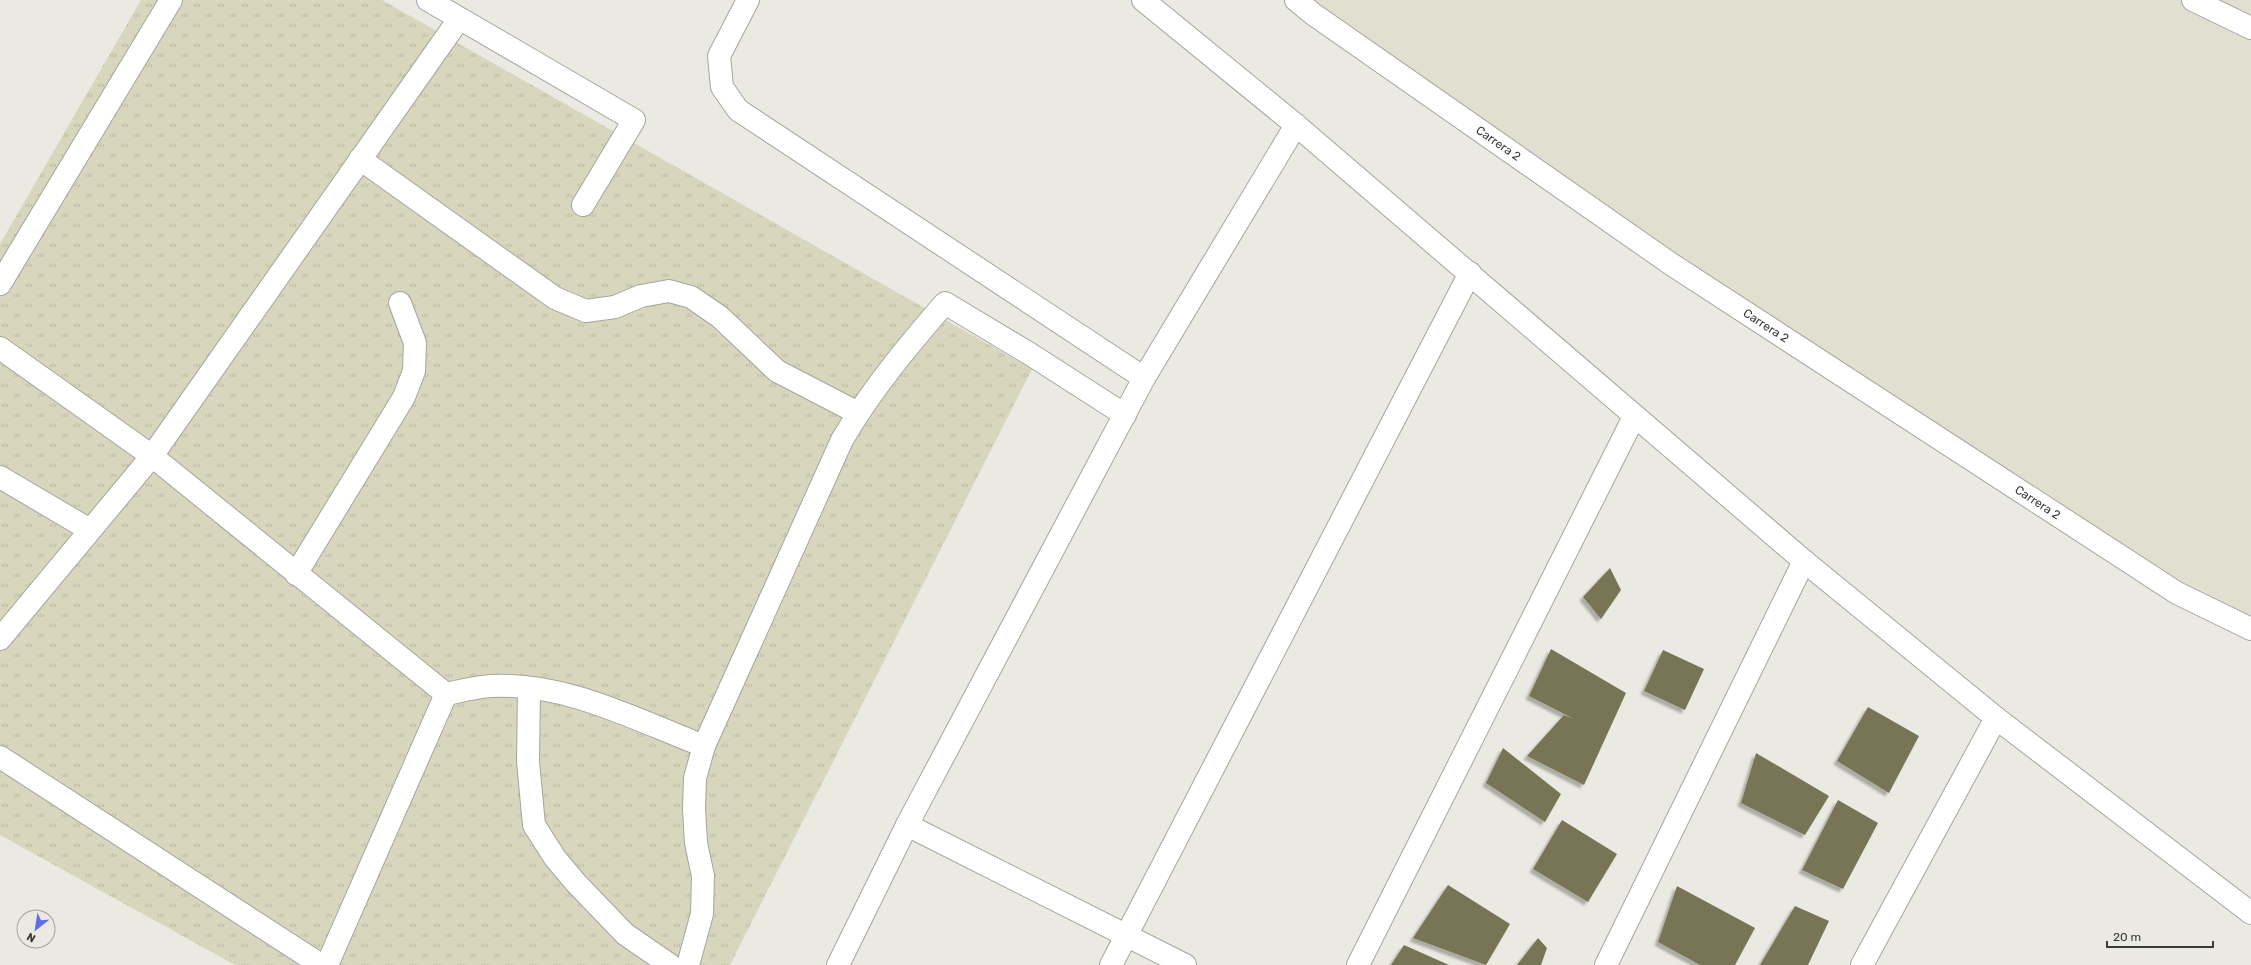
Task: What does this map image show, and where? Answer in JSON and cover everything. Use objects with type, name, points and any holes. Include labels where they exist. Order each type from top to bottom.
[{"type":"street","points":[[0,284],[171,0]]},
{"type":"street","points":[[428,0],[634,120],[583,205]]},
{"type":"street","points":[[748,0],[719,56],[722,87],[738,110],[1144,378]]},
{"type":"street","points":[[1143,0],[1296,125],[1470,273],[1634,417],[1804,561],[1996,718],[2251,913]]},
{"type":"street","name":"Carrera 2","points":[[1296,0],[1313,14],[1671,264],[2177,593],[2251,629]]},
{"type":"street","points":[[2193,0],[2251,28]]},
{"type":"street","points":[[2,632],[152,456],[459,19]]},
{"type":"street","points":[[838,965],[907,825],[1144,378],[1296,125]]},
{"type":"street","points":[[360,160],[555,298],[586,311],[615,307],[641,296],[669,291],[691,297],[720,317],[776,371],[858,412]]},
{"type":"street","points":[[1111,965],[1470,273]]},
{"type":"street","points":[[296,574],[404,396],[414,371],[415,343],[400,303]]},
{"type":"street","points":[[688,965],[702,914],[703,876],[696,844],[695,778],[704,746],[842,440],[858,412],[888,370],[945,303],[1030,354],[1125,415]]},
{"type":"street","points":[[0,348],[152,456],[446,694],[491,686],[529,688],[568,693],[704,746]]},
{"type":"street","points":[[1358,965],[1634,417]]},
{"type":"street","points":[[0,477],[90,530]]},
{"type":"street","points":[[1606,965],[1804,561]]},
{"type":"street","points":[[529,688],[528,762],[534,825],[555,858],[576,883],[625,934],[670,965]]},
{"type":"street","points":[[327,965],[446,694]]},
{"type":"street","points":[[1862,965],[1996,718]]},
{"type":"street","points":[[1,759],[321,965]]},
{"type":"street","points":[[907,825],[1185,965]]},
{"type":"shaded area","points":[[1296,0],[2251,0],[2251,623],[2160,579]]},
{"type":"green space","points":[[141,0],[382,0],[1032,369],[730,965],[235,965],[0,835],[0,244]]},
{"type":"building","points":[[1610,568],[1621,590],[1601,619],[1583,597]]},
{"type":"building","points":[[1551,649],[1626,693],[1584,785],[1527,756],[1564,715],[1574,719],[1529,696]]},
{"type":"building","points":[[1663,650],[1704,669],[1685,710],[1644,691]]},
{"type":"building","points":[[1868,707],[1919,736],[1889,793],[1837,761]]},
{"type":"building","points":[[1503,748],[1561,794],[1545,822],[1486,783]]},
{"type":"building","points":[[1756,753],[1829,796],[1805,835],[1741,803]]},
{"type":"building","points":[[1838,800],[1878,823],[1843,889],[1802,870]]},
{"type":"building","points":[[1562,820],[1617,854],[1588,902],[1533,869]]},
{"type":"building","points":[[1448,885],[1510,924],[1486,965],[1413,938]]},
{"type":"building","points":[[1677,886],[1755,928],[1735,965],[1700,965],[1658,942]]},
{"type":"building","points":[[1795,906],[1829,921],[1808,965],[1760,965]]},
{"type":"building","points":[[1538,938],[1547,948],[1541,965],[1517,965]]},
{"type":"building","points":[[1404,945],[1449,965],[1391,965]]}]
